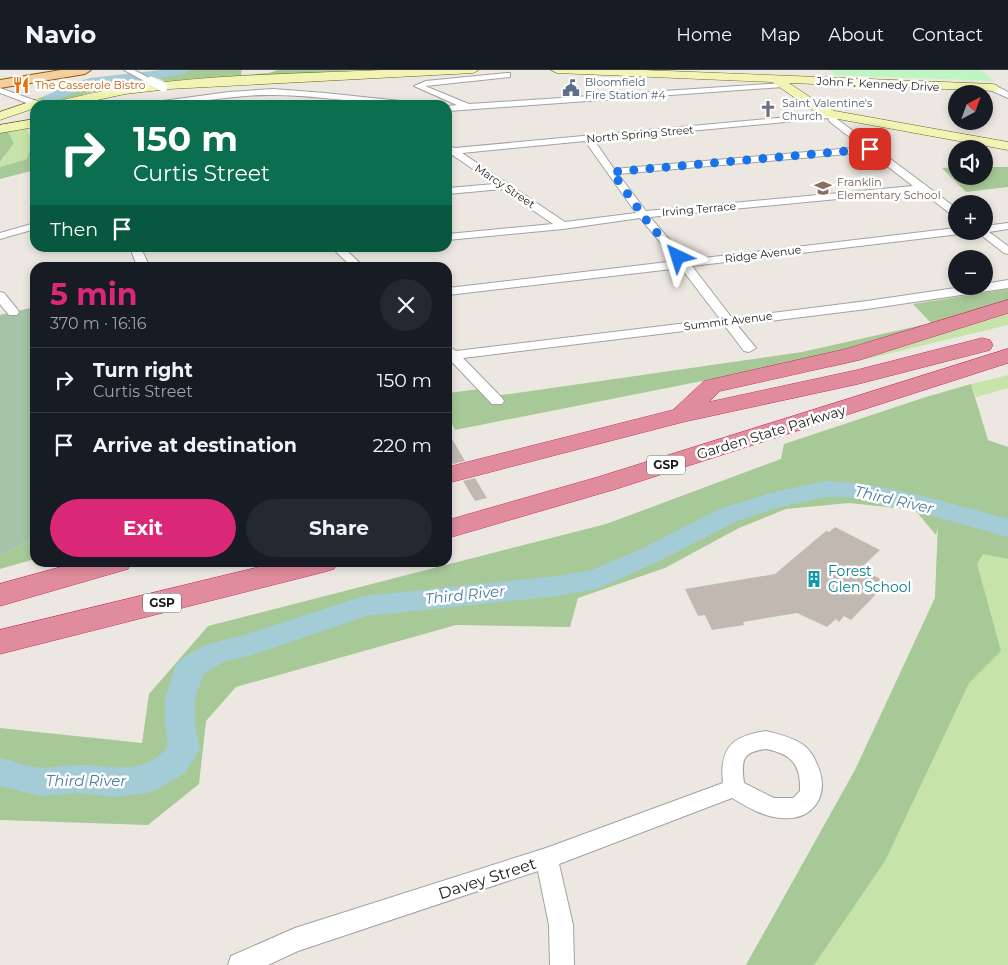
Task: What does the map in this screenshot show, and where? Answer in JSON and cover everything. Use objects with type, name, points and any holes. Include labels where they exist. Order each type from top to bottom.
[{"type":"highway","points":[[681,415],[712,386],[842,358],[1008,306]]},
{"type":"highway","points":[[459,472],[681,415],[858,377],[1008,338]]},
{"type":"highway","name":"Garden State Parkway","points":[[452,528],[623,478],[884,397],[1008,356]]},
{"type":"highway","points":[[884,397],[1008,366]]},
{"type":"highway","points":[[0,595],[100,567]]},
{"type":"highway","name":"GSP","points":[[0,642],[304,567]]},
{"type":"main road","points":[[0,84],[85,70]]},
{"type":"main road","points":[[69,100],[95,93],[144,85],[424,70]]},
{"type":"main road","points":[[77,100],[97,94],[144,87],[287,78],[473,70]]},
{"type":"main road","name":"John F. Kennedy Drive","points":[[557,70],[780,83],[994,88]]},
{"type":"main road","name":"John F. Kennedy Drive","points":[[609,70],[780,83]]},
{"type":"main road","points":[[761,70],[818,108],[832,114],[1008,146]]},
{"type":"main road","points":[[780,83],[1008,88]]},
{"type":"main road","points":[[0,116],[30,109]]},
{"type":"main road","points":[[0,121],[30,110]]},
{"type":"main road","points":[[0,129],[30,124]]},
{"type":"street","points":[[131,72],[175,93],[183,100]]},
{"type":"street","points":[[472,107],[418,86],[426,83],[496,78],[507,75]]},
{"type":"street","points":[[452,108],[780,83]]},
{"type":"street","points":[[994,88],[1008,95]]},
{"type":"street","points":[[0,90],[30,105]]},
{"type":"street","points":[[209,100],[271,92],[352,100]]},
{"type":"street","points":[[271,92],[281,100]]},
{"type":"street","points":[[832,114],[834,120],[870,149],[948,207]]},
{"type":"street","name":"North Spring Street","points":[[452,149],[588,139],[820,117],[832,114]]},
{"type":"street","points":[[588,139],[642,214],[749,348]]},
{"type":"street","points":[[612,172],[870,149]]},
{"type":"street","name":"Marcy Street","points":[[452,151],[563,226]]},
{"type":"street","points":[[452,191],[504,186]]},
{"type":"street","name":"Irving Terrace","points":[[452,237],[563,226],[642,214],[921,188]]},
{"type":"street","points":[[993,228],[1008,226]]},
{"type":"street","points":[[0,236],[30,227]]},
{"type":"street","name":"Ridge Avenue","points":[[452,292],[948,232]]},
{"type":"street","points":[[993,239],[1008,251]]},
{"type":"street","points":[[346,252],[355,262]]},
{"type":"street","name":"Summit Avenue","points":[[452,354],[867,305],[1008,284]]},
{"type":"street","points":[[0,296],[13,312]]},
{"type":"street","points":[[452,356],[497,401]]},
{"type":"street","name":"Davey Street","points":[[240,965],[295,940],[546,858],[734,788]]},
{"type":"street","points":[[546,858],[564,949],[562,965]]},
{"type":"green space","points":[[176,70],[242,70],[241,75],[269,73],[278,70],[359,70],[166,82],[149,74]]},
{"type":"green space","points":[[829,70],[981,70],[994,81],[836,75]]},
{"type":"green space","points":[[128,75],[143,83],[62,100],[37,99],[79,83]]},
{"type":"green space","points":[[26,127],[30,137],[30,149],[27,159],[0,167],[0,162],[5,157],[7,130]]},
{"type":"green space","points":[[7,130],[14,143],[0,162],[0,131]]},
{"type":"green space","points":[[30,149],[30,171],[0,179],[0,167],[27,159]]},
{"type":"green space","points":[[993,167],[1008,167],[1008,187],[966,192],[959,185],[993,185]]},
{"type":"green space","points":[[942,168],[948,168],[948,174]]},
{"type":"green space","points":[[1008,289],[1008,301],[864,349],[455,430],[452,424],[452,392],[488,388],[495,396],[802,352],[931,323],[913,304],[970,295],[993,295],[993,291]]},
{"type":"green space","points":[[30,308],[30,540],[0,555],[0,315]]},
{"type":"green space","points":[[1008,312],[1008,325],[825,369]]},
{"type":"green space","points":[[1008,375],[1008,388],[976,397],[971,384]]},
{"type":"green space","points":[[971,384],[988,440],[1008,447],[1008,559],[983,554],[977,564],[1001,651],[969,683],[885,861],[814,965],[746,965],[855,770],[935,598],[938,527],[936,535],[915,510],[849,503],[786,509],[739,528],[665,568],[578,598],[570,627],[456,625],[236,687],[206,721],[199,784],[148,825],[0,820],[0,728],[142,743],[149,694],[208,626],[438,567],[452,567],[452,563],[606,524],[781,459],[784,444]]},
{"type":"green space","points":[[938,519],[1008,528],[1008,965],[746,965],[855,770],[935,598]]},
{"type":"green space","points":[[30,540],[30,560],[0,569],[0,555]]},
{"type":"building","points":[[452,439],[465,461],[453,464],[452,462]]},
{"type":"building","points":[[475,478],[487,498],[475,501],[463,481]]},
{"type":"building","name":"Forest Glen School","points":[[835,527],[880,550],[861,568],[887,583],[851,620],[844,616],[839,622],[836,619],[827,627],[797,613],[743,622],[744,625],[712,630],[705,615],[698,616],[685,589],[775,574],[826,531],[829,532]]},
{"type":"waterway","name":"Third River","points":[[50,99],[79,85],[90,82],[128,79],[184,70]]},
{"type":"waterway","name":"Third River","points":[[0,772],[40,782],[80,779],[115,783],[147,779],[174,763],[184,749],[180,726],[180,699],[190,668],[215,653],[245,646],[364,606],[557,586],[597,579],[650,555],[728,515],[771,501],[825,489],[858,490],[898,498],[1008,528]]},
{"type":"place","name":"The Casserole Bistro","points":[[21,85]]},
{"type":"place","name":"Bloomfield Fire Station #4","points":[[571,88]]},
{"type":"place","name":"Saint Valentine's Church","points":[[768,109]]},
{"type":"place","name":"Franklin Elementary School","points":[[823,188]]},
{"type":"place","name":"Forest Glen School","points":[[814,579]]},
{"type":"route","points":[[678,257],[647,221],[612,172],[870,149]]}]
